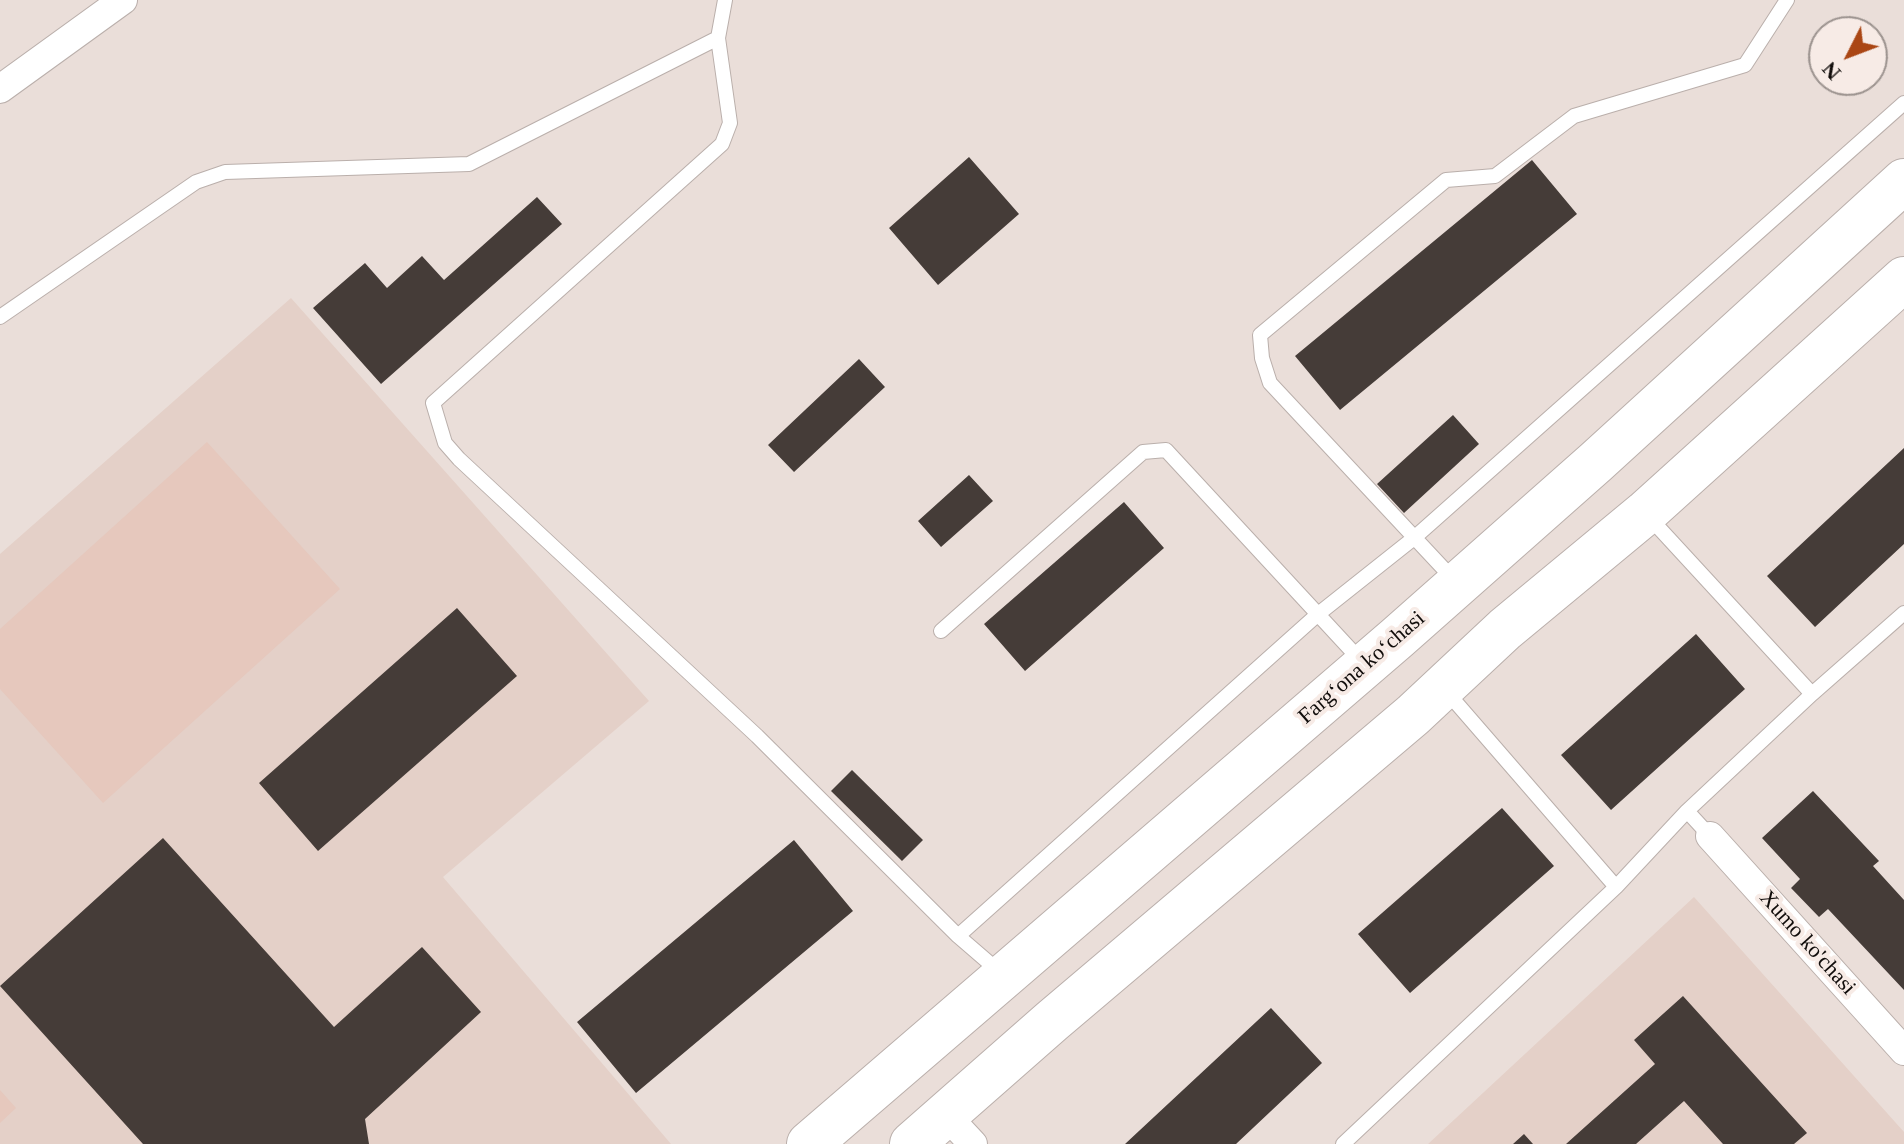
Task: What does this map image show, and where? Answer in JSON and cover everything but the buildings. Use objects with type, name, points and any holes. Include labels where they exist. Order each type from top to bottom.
[{"type":"main road","name":"Fargʻona koʻchasi","points":[[809,1144],[1458,584],[1904,181]]},
{"type":"main road","points":[[912,1144],[960,1130],[1052,1021],[1413,715],[1505,629],[1645,513],[1904,279]]},
{"type":"street","points":[[0,89],[123,0]]},
{"type":"street","name":"Xumo ko'chasi","points":[[1710,836],[1904,1051]]},
{"type":"lane","points":[[725,0],[718,38],[730,123],[722,144],[433,403],[445,443],[459,459],[757,736],[958,936],[1005,977]]},
{"type":"lane","points":[[1458,584],[1270,383],[1262,358],[1260,335],[1446,180],[1495,176],[1574,116],[1745,65],[1787,0]]},
{"type":"lane","points":[[0,317],[196,182],[225,172],[469,164],[718,38]]},
{"type":"lane","points":[[958,936],[1317,615],[1414,538],[1904,103]]},
{"type":"lane","points":[[941,631],[1143,452],[1166,450],[1365,665]]},
{"type":"lane","points":[[1645,513],[1812,694]]},
{"type":"lane","points":[[1343,1144],[1616,887],[1687,811],[1904,613]]},
{"type":"lane","points":[[1442,686],[1616,887]]},
{"type":"lane","points":[[1687,811],[1710,836]]},
{"type":"shaded area","points":[[291,298],[649,701],[443,877],[671,1144],[0,1144],[0,554]]},
{"type":"shaded area","points":[[207,442],[340,589],[103,803],[0,689],[0,629]]},
{"type":"shaded area","points":[[1694,897],[1904,1132],[1904,1144],[1428,1144]]},
{"type":"shaded area","points":[[0,1090],[16,1108],[0,1123]]}]
